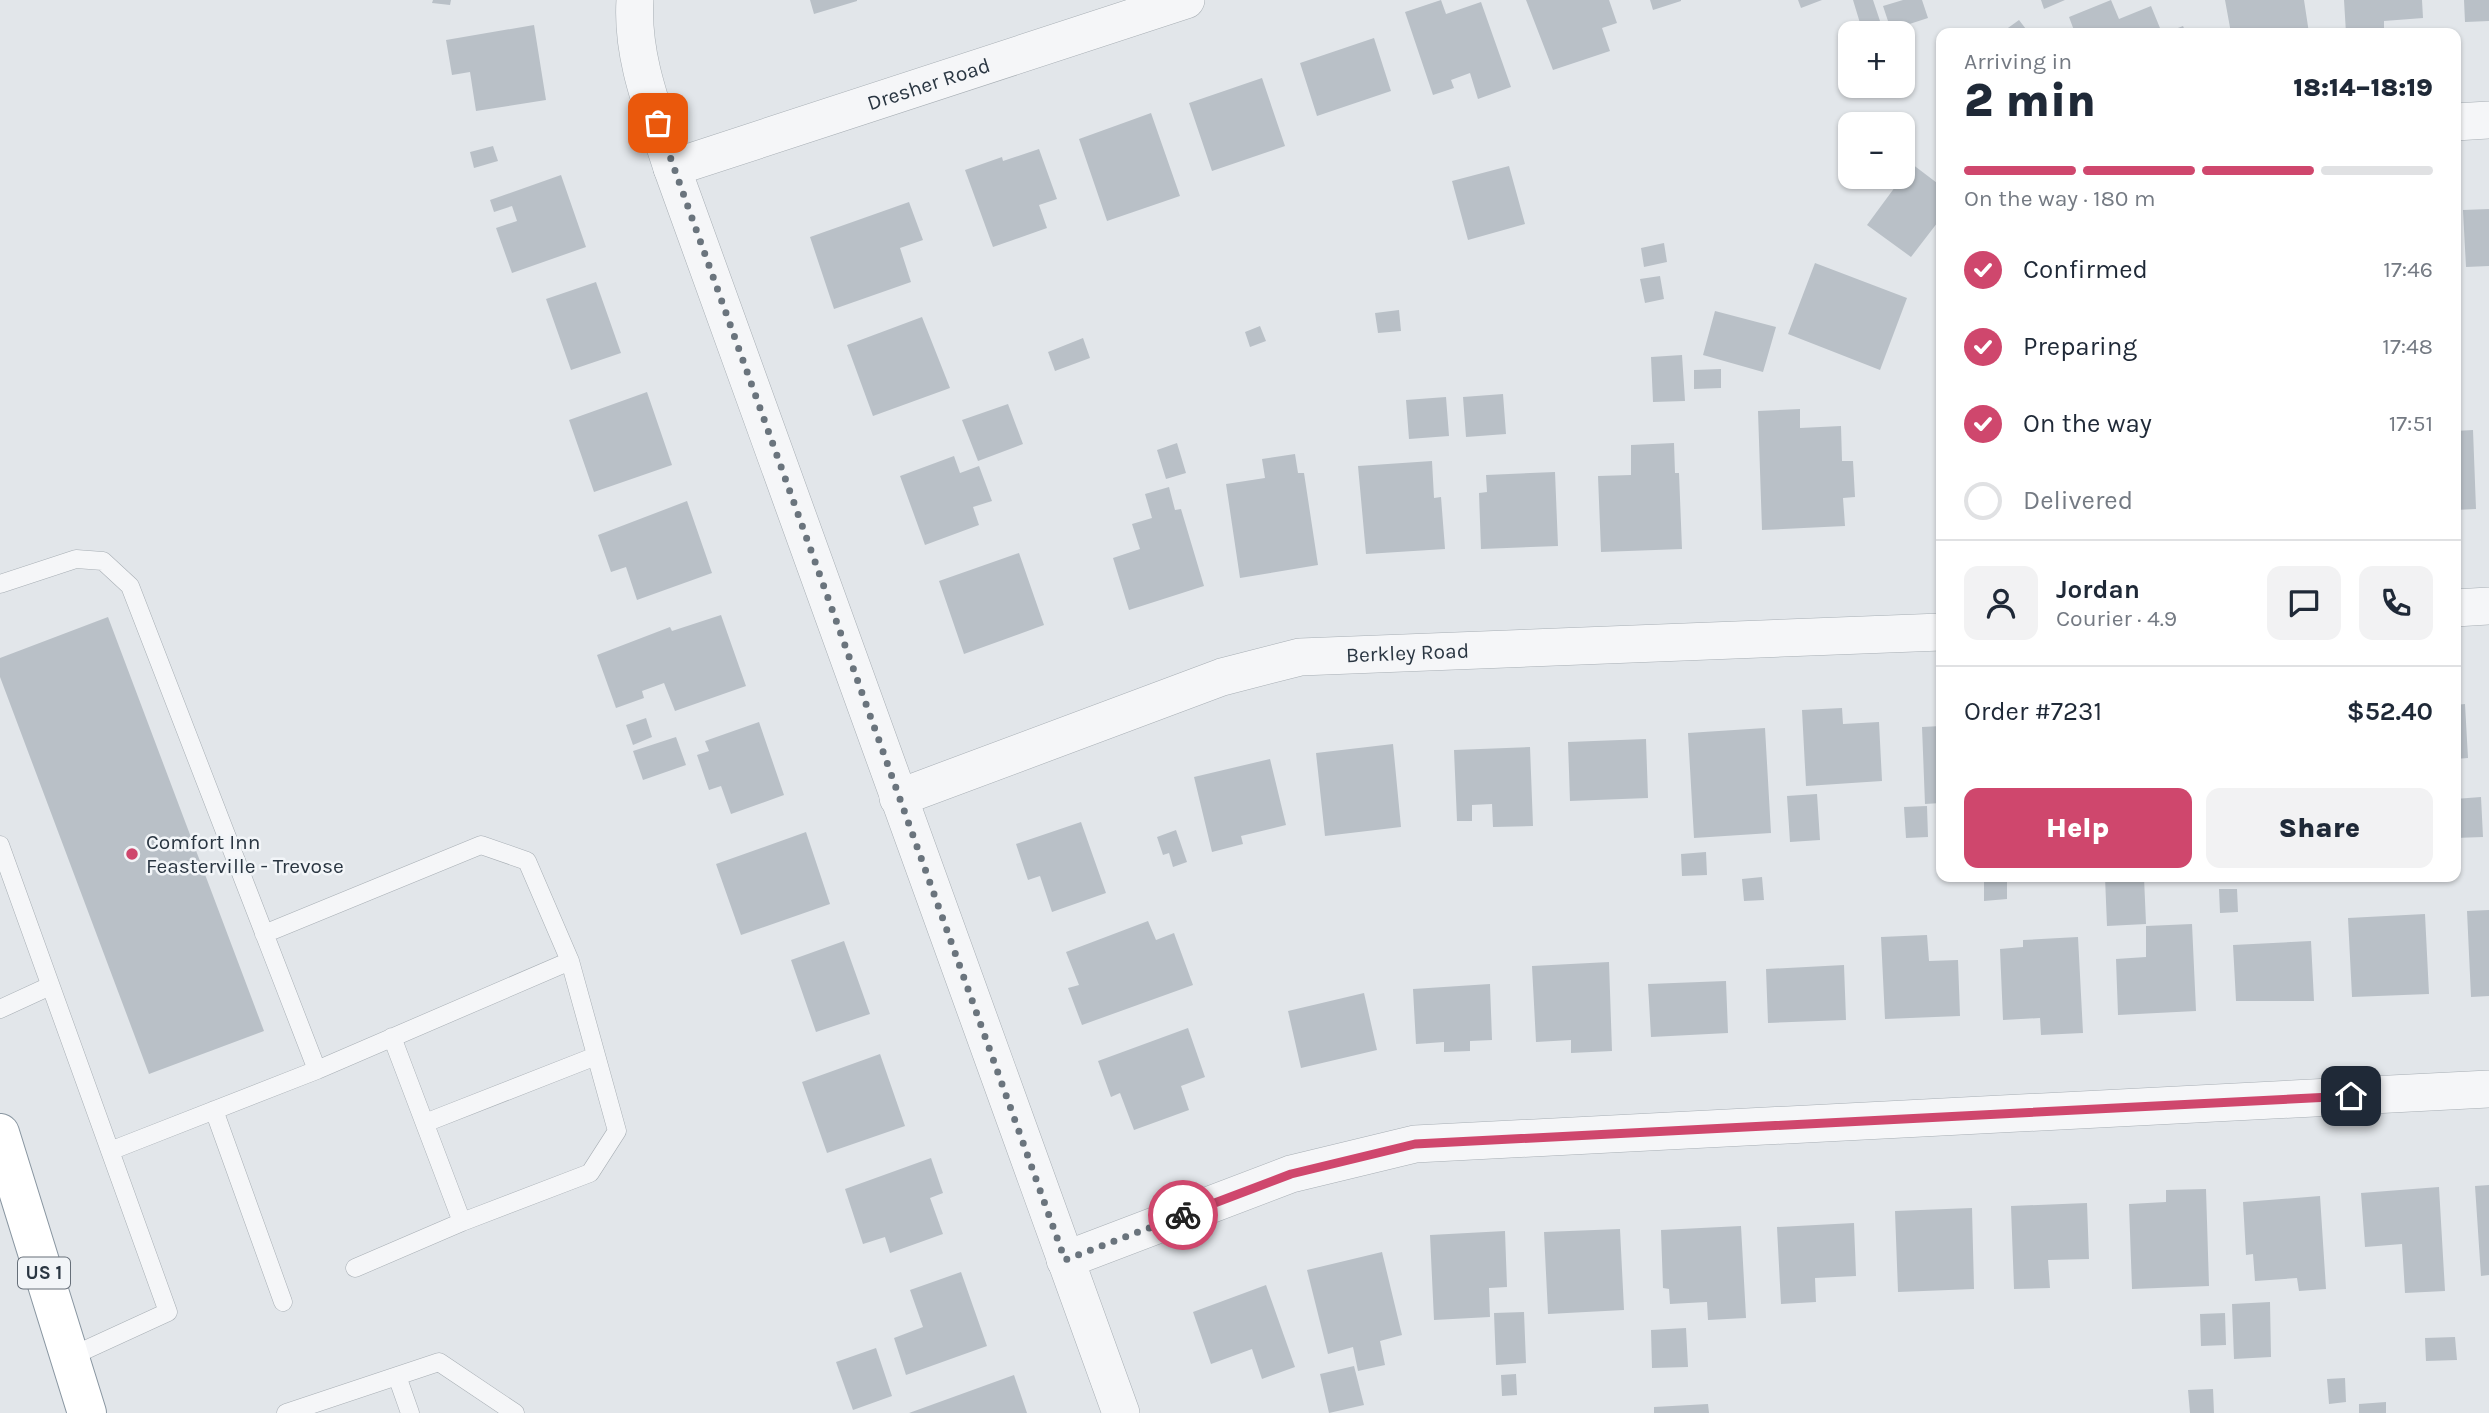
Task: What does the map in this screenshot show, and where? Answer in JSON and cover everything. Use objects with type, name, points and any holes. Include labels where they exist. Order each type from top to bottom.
[{"type":"highway","name":"US 1","points":[[0,1133],[71,1357],[86,1413]]},
{"type":"street","points":[[635,0],[634,19],[643,78],[672,169],[1121,1413]]},
{"type":"street","name":"Dresher Road","points":[[672,169],[1186,0]]},
{"type":"street","points":[[2461,122],[2489,120]]},
{"type":"street","points":[[2461,608],[2489,606]]},
{"type":"street","name":"Berkley Road","points":[[898,798],[1222,677],[1300,657],[1936,632]]},
{"type":"street","points":[[1065,1260],[1291,1174],[1415,1144],[2489,1089]]},
{"type":"lane","points":[[0,584],[76,558],[103,561],[130,586],[317,1070]]},
{"type":"lane","points":[[0,845],[168,1312],[71,1357]]},
{"type":"lane","points":[[264,934],[481,845],[527,861],[570,961],[617,1131],[590,1173],[462,1222],[355,1268]]},
{"type":"lane","points":[[110,1151],[317,1070],[570,961]]},
{"type":"lane","points":[[0,1009],[51,986]]},
{"type":"lane","points":[[392,1037],[462,1222]]},
{"type":"lane","points":[[425,1123],[596,1056]]},
{"type":"lane","points":[[214,1110],[283,1302]]},
{"type":"lane","points":[[286,1413],[439,1362],[515,1413]]},
{"type":"lane","points":[[397,1376],[410,1413]]},
{"type":"building","points":[[433,0],[451,0],[450,5],[432,3]]},
{"type":"building","points":[[810,0],[857,0],[857,1],[814,14]]},
{"type":"building","points":[[1441,0],[1446,14],[1481,2],[1511,87],[1478,99],[1470,73],[1451,80],[1454,88],[1433,95],[1405,12]]},
{"type":"building","points":[[1526,0],[1609,0],[1617,23],[1602,28],[1610,51],[1553,70]]},
{"type":"building","points":[[1650,0],[1681,0],[1681,1],[1653,10]]},
{"type":"building","points":[[1798,0],[1822,0],[1801,8]]},
{"type":"building","points":[[1853,0],[1873,0],[1880,21],[1859,21]]},
{"type":"building","points":[[1903,0],[1922,0],[1928,18],[1915,22],[1888,21],[1883,6]]},
{"type":"building","points":[[2041,0],[2065,0],[2044,9]]},
{"type":"building","points":[[2111,0],[2119,19],[2151,6],[2160,28],[2073,28],[2069,17]]},
{"type":"building","points":[[2225,0],[2304,0],[2308,28],[2230,28]]},
{"type":"building","points":[[2344,0],[2422,0],[2423,18],[2384,21],[2384,28],[2346,28]]},
{"type":"building","points":[[2464,0],[2489,0],[2489,21],[2465,22]]},
{"type":"building","points":[[2019,20],[2025,28],[2008,28]]},
{"type":"building","points":[[534,25],[546,100],[476,111],[470,72],[452,75],[446,40]]},
{"type":"building","points":[[1374,38],[1391,91],[1317,116],[1300,63]]},
{"type":"building","points":[[1262,78],[1285,146],[1212,171],[1189,103]]},
{"type":"building","points":[[1151,113],[1180,196],[1107,221],[1079,139]]},
{"type":"building","points":[[493,146],[498,161],[474,168],[470,152]]},
{"type":"building","points":[[1039,149],[1057,199],[1039,205],[1047,228],[993,247],[965,170],[1002,157],[1003,161]]},
{"type":"building","points":[[1509,166],[1525,224],[1468,240],[1452,181]]},
{"type":"building","points":[[1915,166],[1936,182],[1936,224],[1911,257],[1867,225],[1894,189],[1915,189]]},
{"type":"building","points":[[561,175],[586,247],[512,273],[496,228],[517,221],[512,206],[494,212],[490,200]]},
{"type":"building","points":[[909,202],[923,240],[900,248],[911,282],[834,309],[810,237]]},
{"type":"building","points":[[2489,209],[2489,266],[2466,267],[2463,210]]},
{"type":"building","points":[[1664,243],[1667,262],[1644,267],[1641,248]]},
{"type":"building","points":[[1815,263],[1907,298],[1880,370],[1788,334]]},
{"type":"building","points":[[1660,276],[1664,299],[1645,303],[1640,279]]},
{"type":"building","points":[[596,282],[621,353],[571,370],[546,299]]},
{"type":"building","points":[[1399,310],[1401,331],[1378,333],[1375,313]]},
{"type":"building","points":[[1715,311],[1776,327],[1763,372],[1703,355]]},
{"type":"building","points":[[922,317],[950,388],[873,416],[847,345]]},
{"type":"building","points":[[1260,326],[1266,341],[1250,347],[1245,332]]},
{"type":"building","points":[[1083,338],[1090,358],[1055,371],[1048,352]]},
{"type":"building","points":[[1682,355],[1685,401],[1653,402],[1651,357]]},
{"type":"building","points":[[1721,369],[1721,388],[1694,389],[1694,370]]},
{"type":"building","points":[[647,392],[672,465],[594,492],[569,420]]},
{"type":"building","points":[[1503,394],[1506,434],[1466,437],[1463,397]]},
{"type":"building","points":[[1446,397],[1449,436],[1409,439],[1406,400]]},
{"type":"building","points":[[1008,404],[1023,444],[978,461],[962,420]]},
{"type":"building","points":[[1800,409],[1800,428],[1841,426],[1842,461],[1853,461],[1855,497],[1843,498],[1845,526],[1762,530],[1758,411]]},
{"type":"building","points":[[2473,430],[2476,509],[2461,510],[2461,431]]},
{"type":"building","points":[[1177,443],[1186,473],[1166,479],[1157,450]]},
{"type":"building","points":[[1674,443],[1675,473],[1679,473],[1682,549],[1601,552],[1598,476],[1631,475],[1631,445]]},
{"type":"building","points":[[1295,454],[1298,473],[1304,473],[1318,565],[1240,578],[1226,484],[1265,478],[1262,459]]},
{"type":"building","points":[[954,456],[960,473],[979,466],[992,501],[973,507],[979,525],[925,545],[900,476]]},
{"type":"building","points":[[1432,461],[1434,498],[1441,497],[1445,549],[1366,554],[1358,466]]},
{"type":"building","points":[[1555,472],[1558,546],[1481,549],[1479,493],[1487,492],[1486,475]]},
{"type":"building","points":[[1169,487],[1175,510],[1181,509],[1204,586],[1129,610],[1113,558],[1140,549],[1132,524],[1152,518],[1145,494]]},
{"type":"building","points":[[687,501],[712,573],[637,600],[626,567],[611,572],[598,535]]},
{"type":"building","points":[[1019,553],[1044,625],[964,654],[939,581]]},
{"type":"building","points":[[721,615],[746,686],[675,711],[664,683],[642,691],[644,698],[616,708],[597,655],[670,627],[672,631]]},
{"type":"building","name":"Comfort Inn Feasterville - Trevose","points":[[108,617],[264,1031],[149,1074],[0,677],[0,658]]},
{"type":"building","points":[[2461,704],[2465,704],[2468,758],[2461,759]]},
{"type":"building","points":[[1842,708],[1843,724],[1879,722],[1882,781],[1806,786],[1802,710]]},
{"type":"building","points":[[646,718],[652,737],[633,745],[626,725]]},
{"type":"building","points":[[759,722],[784,795],[731,814],[721,786],[709,790],[697,755],[709,751],[705,741]]},
{"type":"building","points":[[1936,726],[1936,803],[1925,804],[1922,727]]},
{"type":"building","points":[[1765,728],[1771,833],[1694,838],[1688,733]]},
{"type":"building","points":[[676,737],[686,765],[643,780],[633,751]]},
{"type":"building","points":[[1646,739],[1648,798],[1570,801],[1568,742]]},
{"type":"building","points":[[1393,744],[1401,827],[1325,836],[1316,753]]},
{"type":"building","points":[[1530,747],[1533,826],[1493,827],[1492,804],[1472,805],[1472,821],[1457,821],[1454,750]]},
{"type":"building","points":[[1270,759],[1286,825],[1241,836],[1243,844],[1212,852],[1194,777]]},
{"type":"building","points":[[1817,794],[1820,840],[1790,842],[1787,796]]},
{"type":"building","points":[[2481,797],[2483,837],[2461,838],[2461,799]]},
{"type":"building","points":[[1927,806],[1928,837],[1906,838],[1904,807]]},
{"type":"building","points":[[1081,822],[1106,893],[1052,912],[1040,876],[1028,880],[1016,844]]},
{"type":"building","points":[[1176,830],[1187,862],[1173,867],[1169,853],[1163,855],[1157,837]]},
{"type":"building","points":[[806,832],[830,904],[741,935],[716,864]]},
{"type":"building","points":[[1706,852],[1707,875],[1682,876],[1681,854]]},
{"type":"building","points":[[1762,877],[1764,900],[1744,901],[1742,879]]},
{"type":"building","points":[[1984,882],[2007,882],[2007,899],[1984,901]]},
{"type":"building","points":[[2105,882],[2144,882],[2146,924],[2107,926]]},
{"type":"building","points":[[2219,889],[2237,889],[2238,912],[2220,913]]},
{"type":"building","points":[[2489,910],[2489,996],[2471,997],[2467,911]]},
{"type":"building","points":[[2425,914],[2429,994],[2352,997],[2348,918]]},
{"type":"building","points":[[1148,921],[1156,940],[1174,933],[1193,985],[1082,1025],[1068,988],[1079,985],[1066,952]]},
{"type":"building","points":[[2192,924],[2196,1011],[2118,1015],[2116,959],[2146,957],[2146,926]]},
{"type":"building","points":[[1927,935],[1929,961],[1958,960],[1960,1016],[1885,1019],[1881,937]]},
{"type":"building","points":[[2078,937],[2083,1033],[2041,1035],[2040,1018],[2003,1020],[2000,949],[2023,947],[2023,940]]},
{"type":"building","points":[[844,941],[870,1014],[816,1032],[791,960]]},
{"type":"building","points":[[2311,941],[2314,1001],[2236,1001],[2233,945]]},
{"type":"building","points":[[1609,962],[1612,1051],[1571,1053],[1571,1040],[1536,1042],[1532,966]]},
{"type":"building","points":[[1844,965],[1846,1020],[1768,1023],[1766,969]]},
{"type":"building","points":[[1726,981],[1728,1033],[1651,1037],[1648,984]]},
{"type":"building","points":[[1490,984],[1492,1040],[1470,1041],[1470,1051],[1444,1052],[1444,1042],[1416,1044],[1413,989]]},
{"type":"building","points":[[1364,993],[1377,1050],[1301,1068],[1288,1011]]},
{"type":"building","points":[[1188,1028],[1205,1077],[1181,1086],[1189,1110],[1134,1130],[1120,1093],[1111,1097],[1098,1061]]},
{"type":"building","points":[[880,1054],[905,1126],[827,1153],[802,1082]]},
{"type":"building","points":[[931,1158],[943,1193],[930,1198],[943,1234],[890,1253],[885,1237],[863,1244],[845,1189]]},
{"type":"building","points":[[2489,1185],[2489,1275],[2481,1276],[2475,1186]]},
{"type":"building","points":[[2439,1187],[2445,1291],[2405,1293],[2402,1244],[2365,1247],[2361,1193]]},
{"type":"building","points":[[2206,1189],[2209,1286],[2132,1289],[2129,1204],[2166,1202],[2166,1190]]},
{"type":"building","points":[[2320,1196],[2326,1289],[2299,1291],[2297,1278],[2255,1281],[2253,1254],[2246,1255],[2243,1202]]},
{"type":"building","points":[[2087,1203],[2089,1259],[2048,1260],[2050,1288],[2014,1289],[2011,1206]]},
{"type":"building","points":[[1972,1208],[1974,1289],[1898,1292],[1895,1211]]},
{"type":"building","points":[[1854,1223],[1856,1276],[1815,1278],[1816,1302],[1781,1304],[1777,1227]]},
{"type":"building","points":[[1741,1226],[1746,1318],[1708,1320],[1707,1302],[1670,1304],[1669,1289],[1663,1288],[1661,1230]]},
{"type":"building","points":[[1620,1229],[1624,1310],[1548,1314],[1544,1232]]},
{"type":"building","points":[[1505,1231],[1507,1287],[1489,1288],[1490,1317],[1434,1320],[1430,1235]]},
{"type":"building","points":[[1382,1252],[1402,1335],[1380,1341],[1385,1365],[1358,1371],[1353,1347],[1328,1354],[1307,1270]]},
{"type":"building","points":[[961,1272],[987,1346],[906,1375],[894,1338],[923,1327],[910,1290]]},
{"type":"building","points":[[1266,1285],[1295,1367],[1262,1379],[1252,1349],[1211,1364],[1193,1312]]},
{"type":"building","points":[[2270,1302],[2271,1357],[2234,1359],[2232,1304]]},
{"type":"building","points":[[1524,1312],[1526,1363],[1496,1365],[1494,1313]]},
{"type":"building","points":[[2225,1313],[2226,1345],[2201,1346],[2200,1314]]},
{"type":"building","points":[[1686,1328],[1688,1367],[1652,1368],[1651,1330]]},
{"type":"building","points":[[2455,1337],[2457,1360],[2426,1361],[2425,1338]]},
{"type":"building","points":[[876,1348],[892,1396],[853,1410],[836,1362]]},
{"type":"building","points":[[1354,1366],[1364,1405],[1329,1413],[1320,1374]]},
{"type":"building","points":[[1516,1374],[1517,1395],[1502,1396],[1501,1375]]},
{"type":"building","points":[[1014,1375],[1027,1413],[909,1413]]},
{"type":"building","points":[[2345,1378],[2346,1402],[2329,1404],[2327,1379]]},
{"type":"building","points":[[2213,1389],[2214,1413],[2190,1413],[2188,1390]]},
{"type":"building","points":[[2386,1402],[2386,1413],[2359,1413],[2359,1404]]},
{"type":"building","points":[[1708,1404],[1709,1413],[1654,1413],[1654,1407]]},
{"type":"way so far","points":[[658,123],[681,195],[1065,1260],[1183,1215]]},
{"type":"place","name":"Comfort Inn Feasterville - Trevose","points":[[132,854]]},
{"type":"route","points":[[1183,1215],[1291,1174],[1415,1144],[2351,1096]]}]
